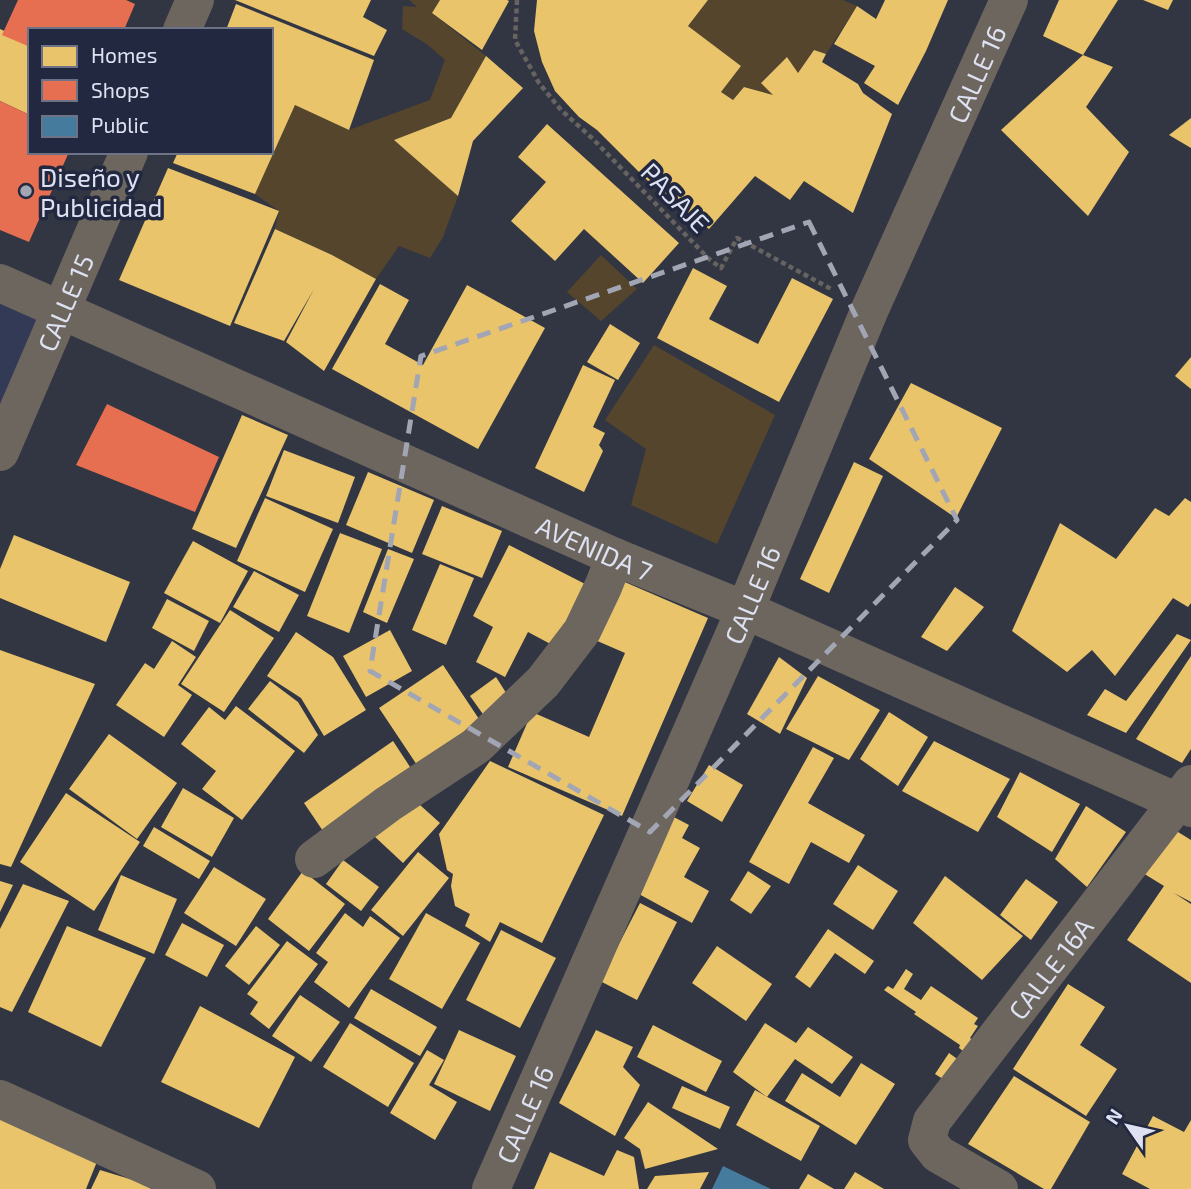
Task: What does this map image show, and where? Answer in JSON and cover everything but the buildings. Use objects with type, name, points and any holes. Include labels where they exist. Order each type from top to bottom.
[{"type":"street","points":[[184,28],[195,0]]},
{"type":"street","name":"CALLE 16","points":[[491,1189],[745,610],[870,309],[1009,0]]},
{"type":"street","name":"CALLE 15","points":[[0,452],[128,154]]},
{"type":"street","name":"AVENIDA 7","points":[[0,283],[615,557],[1187,798]]},
{"type":"street","points":[[314,859],[388,804],[476,746],[543,682],[583,631],[615,557]]},
{"type":"street","name":"CALLE 16A","points":[[999,1189],[938,1154],[928,1140],[932,1121],[1187,798]]},
{"type":"street","points":[[0,1099],[197,1189]]},
{"type":"path","name":"PASAJE","points":[[517,0],[515,40],[539,83],[561,110],[592,138],[709,259],[721,268],[737,238],[870,309]]},
{"type":"highlighted area","points":[[809,222],[957,520],[650,832],[370,671],[421,356]]},
{"type":"shaded area","points":[[409,0],[440,0],[432,13],[486,56],[451,118],[394,140],[458,196],[443,237],[430,258],[399,246],[376,279],[275,229],[279,211],[255,194],[295,105],[349,130],[430,100],[445,60],[428,45],[402,29],[403,6],[417,7]]},
{"type":"shaded area","points":[[708,0],[843,0],[857,6],[826,54],[814,50],[798,73],[787,57],[761,82],[773,95],[745,87],[733,100],[721,92],[741,66],[688,26]]},
{"type":"shaded area","points":[[601,255],[637,289],[601,321],[567,292]]},
{"type":"shaded area","points":[[0,290],[41,308],[0,407]]},
{"type":"shaded area","points":[[654,345],[775,415],[717,544],[631,505],[646,449],[605,420]]},
{"type":"place","name":"Diseño y Publicidad","points":[[26,191]]}]
